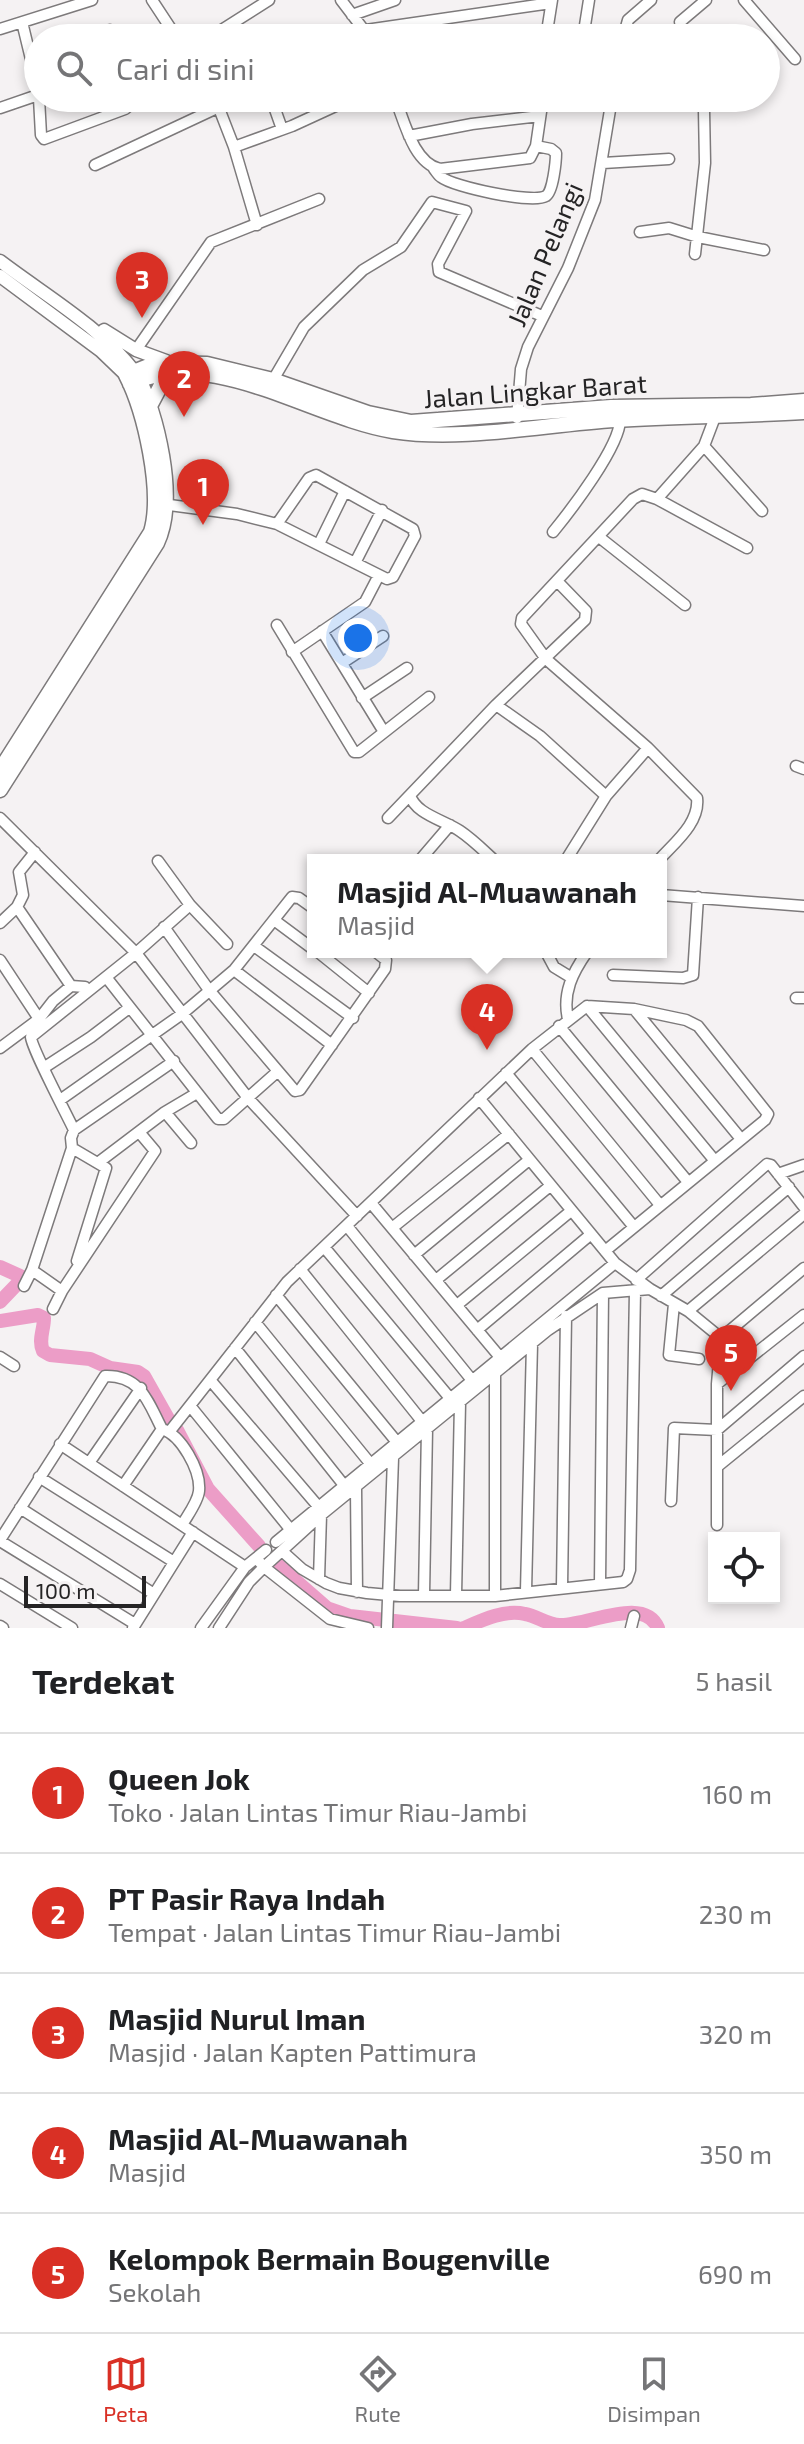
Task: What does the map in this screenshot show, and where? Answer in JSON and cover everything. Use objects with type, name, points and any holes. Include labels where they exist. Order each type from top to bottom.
[{"type":"highway","name":"Jalan Lingkar Barat","points":[[132,377],[168,361],[207,364],[273,380],[394,420],[620,420],[804,412]]},
{"type":"highway","name":"Jalan Lingkar Barat","points":[[132,377],[179,373],[234,381],[350,421],[394,431],[444,434],[611,407],[739,406],[804,401]]},
{"type":"highway","points":[[150,406],[160,387],[179,373]]},
{"type":"highway","points":[[132,377],[150,406],[166,479],[162,504]]},
{"type":"highway","points":[[0,770],[157,543],[164,528],[162,504],[132,377]]},
{"type":"highway","points":[[0,790],[85,647]]},
{"type":"main road","points":[[0,261],[89,325],[121,354],[132,377]]},
{"type":"main road","points":[[0,276],[132,377]]},
{"type":"main road","points":[[89,325],[136,350],[168,361]]},
{"type":"street","points":[[0,29],[92,0]]},
{"type":"street","points":[[152,0],[168,24]]},
{"type":"street","points":[[231,24],[269,0]]},
{"type":"street","points":[[341,0],[360,24]]},
{"type":"street","points":[[352,15],[395,0]]},
{"type":"street","points":[[585,24],[589,0]]},
{"type":"street","points":[[627,24],[651,0]]},
{"type":"street","points":[[680,22],[706,0]]},
{"type":"street","points":[[744,0],[765,24]]},
{"type":"street","points":[[426,24],[552,2],[548,24]]},
{"type":"street","points":[[22,22],[24,27]]},
{"type":"street","points":[[780,42],[795,59]]},
{"type":"street","points":[[0,108],[24,101]]},
{"type":"street","points":[[40,112],[41,135],[46,139],[117,112]]},
{"type":"street","points":[[95,165],[198,112]]},
{"type":"street","points":[[221,112],[257,225]]},
{"type":"street","points":[[276,112],[282,129]]},
{"type":"street","points":[[234,147],[322,112]]},
{"type":"street","points":[[402,112],[417,150],[445,180],[493,194],[544,196],[550,192],[556,153],[536,146]]},
{"type":"street","points":[[433,167],[532,157],[541,112]]},
{"type":"street","name":"Jalan Pelangi","points":[[517,422],[521,369],[542,316],[568,268],[590,216],[603,163],[610,112]]},
{"type":"street","points":[[695,254],[706,155],[704,112]]},
{"type":"street","points":[[409,136],[540,116]]},
{"type":"street","points":[[603,163],[669,159]]},
{"type":"street","points":[[136,350],[207,246],[216,239],[319,199]]},
{"type":"street","points":[[273,380],[304,327],[363,270],[401,247],[432,202],[466,211],[438,264],[439,272],[542,316]]},
{"type":"street","points":[[640,232],[669,228],[764,250]]},
{"type":"street","points":[[657,499],[704,446],[715,417]]},
{"type":"street","points":[[553,532],[585,492],[620,433],[620,420]]},
{"type":"street","points":[[704,446],[762,511]]},
{"type":"street","points":[[162,504],[237,514],[277,524],[387,579],[393,577],[415,536],[413,529],[319,475],[312,476],[277,524]]},
{"type":"street","points":[[319,544],[345,491]]},
{"type":"street","points":[[664,854],[694,819],[698,803],[688,788],[648,748],[546,659],[522,629],[521,622],[636,496],[657,499],[747,548]]},
{"type":"street","points":[[355,563],[382,510]]},
{"type":"street","points":[[599,537],[685,605]]},
{"type":"street","points":[[292,652],[365,602],[378,577]]},
{"type":"street","points":[[388,818],[587,616],[586,611],[557,581]]},
{"type":"street","points":[[277,625],[352,750],[359,752],[429,697]]},
{"type":"street","points":[[322,631],[384,732]]},
{"type":"street","points":[[342,663],[383,636]]},
{"type":"street","points":[[362,698],[407,668]]},
{"type":"street","points":[[496,705],[548,743],[606,796]]},
{"type":"street","points":[[570,854],[606,796],[648,748]]},
{"type":"street","points":[[410,795],[412,801],[463,833],[487,854]]},
{"type":"street","points":[[0,818],[136,953],[248,1098],[357,1216]]},
{"type":"street","points":[[425,854],[450,825]]},
{"type":"street","points":[[0,923],[17,907],[23,895],[19,872],[35,852]]},
{"type":"street","points":[[158,861],[190,905],[227,944]]},
{"type":"street","points":[[667,895],[804,906]]},
{"type":"street","points":[[60,1100],[182,1014],[234,970],[294,896],[307,904]]},
{"type":"street","points":[[613,975],[683,978],[693,975],[698,897]]},
{"type":"street","points":[[74,1130],[31,1044],[31,1037],[136,953],[190,905]]},
{"type":"street","points":[[17,907],[71,986]]},
{"type":"street","points":[[274,920],[307,944]]},
{"type":"street","points":[[164,927],[209,990],[292,1090],[298,1091],[353,1018],[387,965],[384,958]]},
{"type":"street","points":[[254,946],[353,1018]]},
{"type":"street","points":[[325,958],[369,993]]},
{"type":"street","points":[[548,958],[551,965],[572,978]]},
{"type":"street","points":[[584,958],[572,978],[565,1003],[564,1022],[688,1182]]},
{"type":"street","points":[[0,960],[39,1019]]},
{"type":"street","points":[[234,970],[332,1045]]},
{"type":"street","points":[[106,977],[218,1119],[222,1120],[277,1072]]},
{"type":"street","points":[[1,1047],[39,1019],[53,1001],[71,986],[85,987],[88,991]]},
{"type":"street","points":[[587,1006],[715,1161]]},
{"type":"street","points":[[123,1486],[166,1430],[191,1407],[276,1295],[300,1269],[532,1049],[587,1006],[634,1009],[686,1020],[698,1026],[768,1114],[765,1120],[605,1251]]},
{"type":"street","points":[[45,1067],[129,1008]]},
{"type":"street","points":[[634,1009],[741,1139]]},
{"type":"street","points":[[532,1049],[660,1205]]},
{"type":"street","points":[[24,1286],[72,1148],[74,1130],[174,1061]]},
{"type":"street","points":[[506,1073],[634,1227]]},
{"type":"street","points":[[99,1162],[165,1112],[197,1093]]},
{"type":"street","points":[[479,1098],[590,1235],[635,1285],[650,1289],[688,1311],[721,1338]]},
{"type":"street","points":[[165,1112],[191,1143]]},
{"type":"street","points":[[53,1309],[73,1273],[155,1151],[139,1132]]},
{"type":"street","points":[[392,1228],[509,1134]]},
{"type":"street","points":[[72,1148],[105,1165],[106,1169],[73,1273]]},
{"type":"street","points":[[414,1255],[529,1160]]},
{"type":"street","points":[[203,1627],[245,1567],[260,1562],[279,1546],[369,1462],[396,1441],[460,1403],[566,1316],[603,1293],[635,1285],[767,1164],[771,1164],[802,1201]]},
{"type":"street","points":[[778,1174],[804,1165]]},
{"type":"street","points":[[436,1280],[550,1186]]},
{"type":"street","points":[[661,1296],[789,1187]]},
{"type":"street","points":[[371,1203],[499,1356]]},
{"type":"street","points":[[457,1305],[571,1211]]},
{"type":"street","points":[[688,1311],[804,1214]]},
{"type":"street","points":[[347,1226],[471,1379]]},
{"type":"street","points":[[477,1330],[590,1235]]},
{"type":"street","points":[[324,1247],[449,1397]]},
{"type":"street","points":[[279,1546],[290,1529],[356,1488],[393,1458],[449,1397],[615,1263]]},
{"type":"street","points":[[717,1525],[717,1384],[721,1338],[804,1268]]},
{"type":"street","points":[[300,1269],[424,1424],[424,1595]]},
{"type":"street","points":[[32,1270],[62,1291]]},
{"type":"street","points":[[279,1546],[302,1569],[339,1588],[357,1592],[495,1596],[623,1582],[630,1570],[635,1285]]},
{"type":"street","points":[[600,1583],[603,1293]]},
{"type":"street","points":[[276,1295],[396,1441]]},
{"type":"street","points":[[674,1304],[669,1355],[699,1359]]},
{"type":"street","points":[[717,1384],[804,1315]]},
{"type":"street","points":[[562,1587],[566,1316]]},
{"type":"street","points":[[255,1322],[369,1462]]},
{"type":"street","points":[[526,1591],[532,1344]]},
{"type":"street","points":[[235,1348],[343,1484]]},
{"type":"street","points":[[671,1501],[674,1428],[717,1430],[804,1356]]},
{"type":"street","points":[[0,1357],[14,1366]]},
{"type":"street","points":[[495,1375],[495,1596]]},
{"type":"street","points":[[182,1525],[199,1492],[195,1470],[182,1445],[166,1430],[141,1388],[123,1378],[105,1376],[0,1540],[134,1626],[193,1532]]},
{"type":"street","points":[[211,1381],[319,1510],[319,1579]]},
{"type":"street","points":[[89,1463],[141,1388]]},
{"type":"street","points":[[718,1466],[804,1396]]},
{"type":"street","points":[[456,1595],[460,1403]]},
{"type":"street","points":[[191,1407],[290,1529]]},
{"type":"street","points":[[60,1444],[245,1567]]},
{"type":"street","points":[[387,1624],[393,1458]]},
{"type":"street","points":[[39,1477],[174,1562]]},
{"type":"street","points":[[356,1488],[357,1592]]},
{"type":"street","points":[[20,1508],[154,1594]]},
{"type":"street","points":[[219,1628],[266,1550]]},
{"type":"street","points":[[260,1562],[330,1619],[368,1628]]},
{"type":"street","points":[[0,1584],[72,1628]]},
{"type":"street","points":[[631,1628],[634,1616]]},
{"type":"waterway","points":[[0,1267],[20,1276],[21,1280],[0,1302]]},
{"type":"waterway","points":[[0,1321],[38,1315],[44,1318],[43,1351],[50,1355],[90,1359],[110,1368],[138,1372],[144,1376],[171,1424]]},
{"type":"waterway","points":[[177,1430],[208,1489],[259,1546]]},
{"type":"waterway","points":[[279,1566],[327,1608],[350,1616],[457,1628]]},
{"type":"waterway","points":[[464,1628],[510,1613],[529,1615],[560,1625],[614,1614],[641,1614],[651,1618],[658,1628]]},
{"type":"place","name":"Masjid Nurul Iman","points":[[142,318]]},
{"type":"place","name":"PT Pasir Raya Indah","points":[[184,417]]},
{"type":"place","name":"Queen Jok","points":[[203,525]]},
{"type":"place","name":"Masjid Al-Muawanah","points":[[487,1050]]},
{"type":"place","name":"Kelompok Bermain Bougenville","points":[[731,1391]]}]
